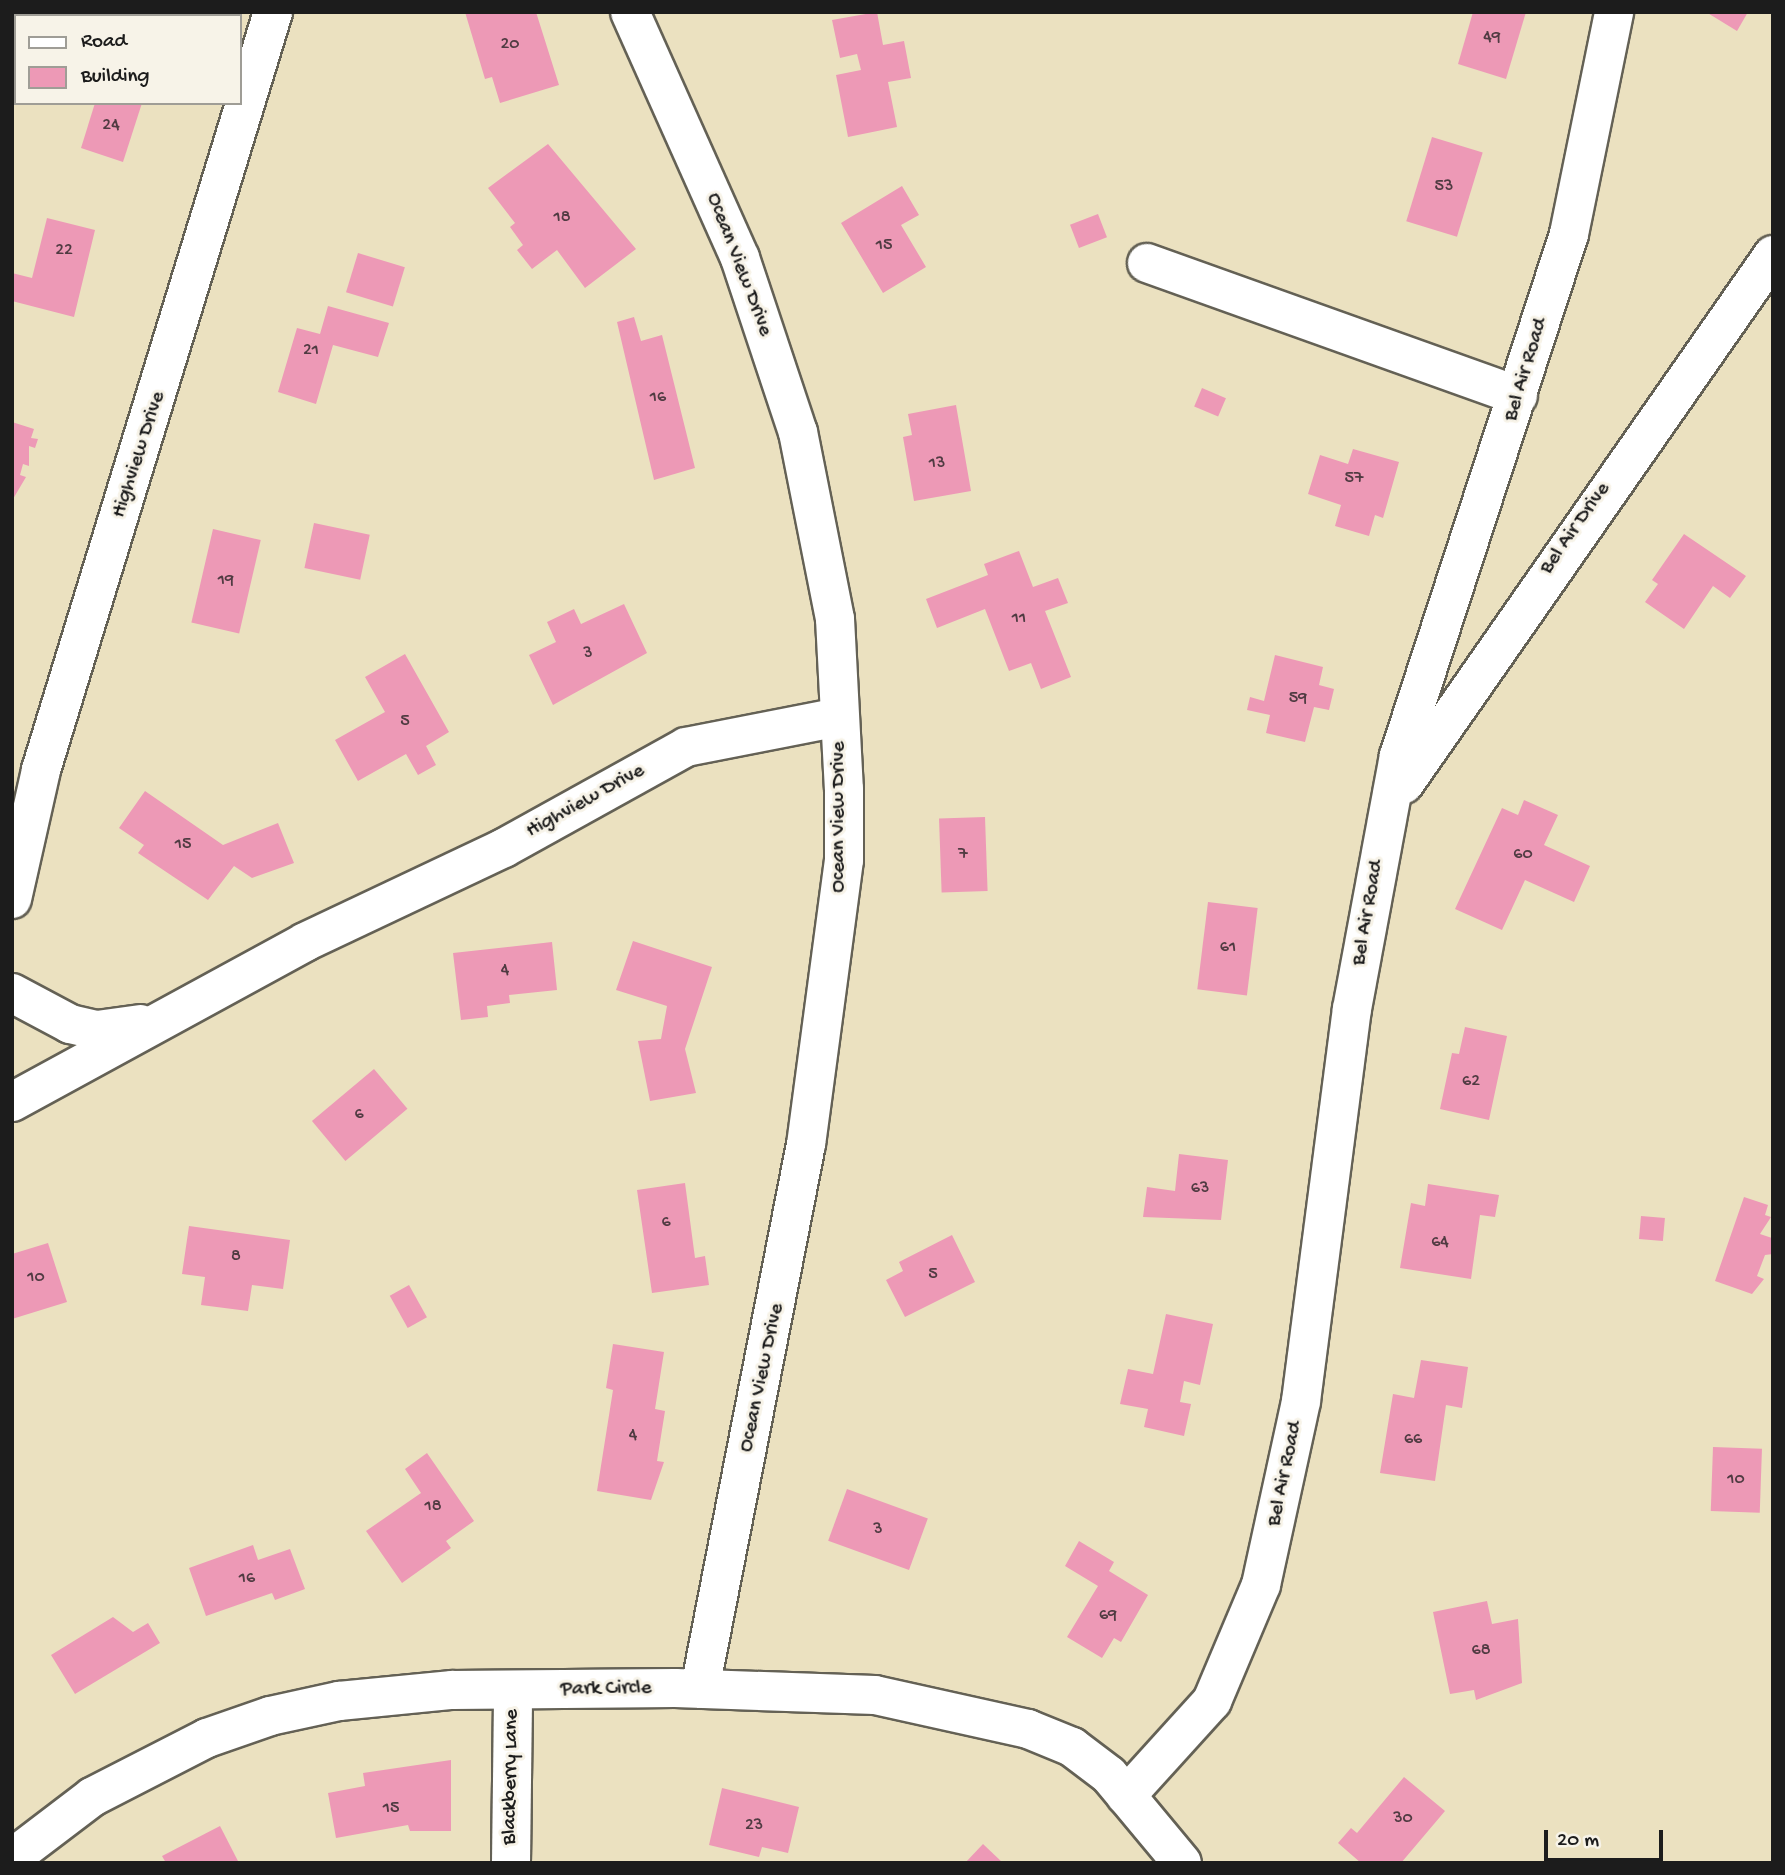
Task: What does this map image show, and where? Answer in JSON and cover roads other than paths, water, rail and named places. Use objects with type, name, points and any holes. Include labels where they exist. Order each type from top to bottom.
[{"type":"street","name":"Highview Drive","points":[[12,899],[41,770],[273,12]]},
{"type":"street","name":"Ocean View Drive","points":[[630,12],[740,258],[798,432],[835,619],[844,860],[829,995],[782,1288],[700,1689]]},
{"type":"street","name":"Bel Air Road","points":[[1126,1796],[1212,1701],[1261,1585],[1301,1401],[1352,1009],[1388,810],[1419,680],[1518,396],[1569,234],[1615,12]]},
{"type":"street","name":"Bel Air Drive","points":[[1388,810],[1496,644],[1773,255]]},
{"type":"street","points":[[1147,263],[1518,396]]},
{"type":"street","name":"Highview Drive","points":[[12,1102],[305,942],[504,848],[686,747],[839,717]]},
{"type":"street","points":[[12,993],[46,1015],[97,1030],[161,1020]]},
{"type":"street","name":"Park Circle","points":[[12,1858],[92,1797],[207,1738],[270,1716],[380,1696],[513,1690],[700,1689],[927,1703],[1072,1747],[1126,1796],[1182,1863]]},
{"type":"street","name":"Blackberry Lane","points":[[511,1863],[513,1690]]}]
